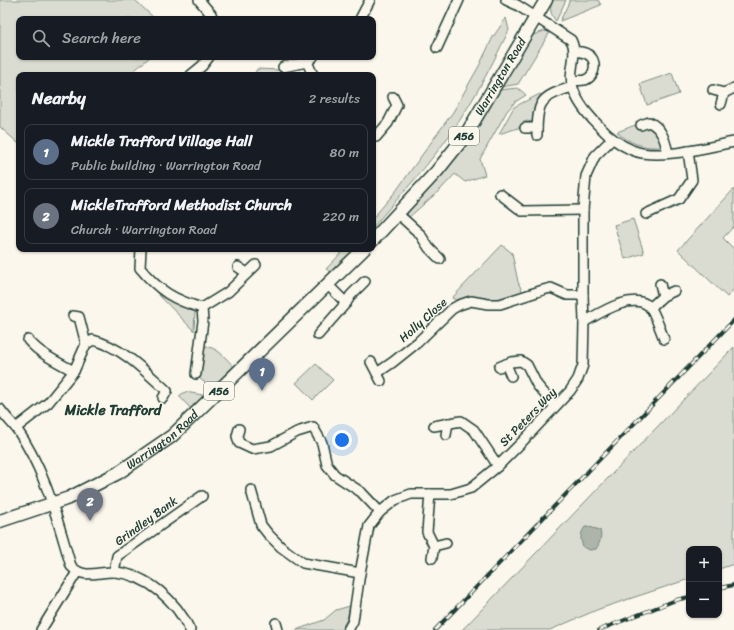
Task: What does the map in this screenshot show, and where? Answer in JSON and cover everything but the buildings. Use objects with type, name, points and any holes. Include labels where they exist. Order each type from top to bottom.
[{"type":"main road","name":"Warrington Road","points":[[376,237],[437,171],[465,136],[546,0]]},
{"type":"main road","name":"Warrington Road","points":[[0,521],[69,498],[118,473],[172,436],[361,252]]},
{"type":"street","points":[[362,16],[370,0]]},
{"type":"street","points":[[437,48],[459,0]]},
{"type":"street","points":[[506,0],[536,17],[571,40],[574,45],[572,84],[587,113],[612,139],[633,151],[652,154],[688,151],[734,142]]},
{"type":"street","points":[[202,1],[212,16]]},
{"type":"street","points":[[525,128],[537,131],[542,103],[572,84],[585,80],[591,76],[594,70],[592,58],[587,54],[574,51]]},
{"type":"street","points":[[195,72],[207,60]]},
{"type":"street","points":[[283,67],[307,60]]},
{"type":"street","points":[[310,60],[312,72]]},
{"type":"street","points":[[713,90],[724,93],[734,88]]},
{"type":"street","points":[[721,104],[724,93]]},
{"type":"street","points":[[376,137],[388,123],[397,105],[393,97]]},
{"type":"street","points":[[648,120],[663,134],[668,153]]},
{"type":"street","name":"St Peters Way","points":[[348,630],[353,621],[360,572],[369,526],[380,512],[394,500],[411,494],[451,494],[471,488],[498,466],[522,442],[570,391],[578,378],[583,365],[583,210],[586,176],[595,156],[612,139]]},
{"type":"street","points":[[646,214],[680,199],[692,180],[688,151]]},
{"type":"street","points":[[500,194],[522,211],[583,210]]},
{"type":"street","points":[[398,214],[420,234],[429,248],[440,259]]},
{"type":"street","points":[[141,252],[140,268],[147,276],[168,295],[184,303],[202,308],[228,292],[256,265]]},
{"type":"street","points":[[238,267],[247,273]]},
{"type":"street","points":[[318,335],[346,303],[351,295],[365,281]]},
{"type":"street","points":[[660,284],[663,296]]},
{"type":"street","points":[[328,285],[346,303]]},
{"type":"street","name":"Holly Close","points":[[377,373],[418,342],[452,309],[459,305],[471,302],[500,304],[551,288],[567,296],[583,295]]},
{"type":"street","points":[[650,308],[663,296],[674,291]]},
{"type":"street","points":[[584,322],[609,308],[627,302],[640,302],[650,308],[664,339]]},
{"type":"street","points":[[196,374],[203,321],[202,308]]},
{"type":"street","points":[[16,428],[48,403],[74,371],[86,344],[80,316]]},
{"type":"street","points":[[28,340],[44,355],[74,371]]},
{"type":"street","points":[[86,344],[93,340],[102,342],[135,362],[167,391],[163,398]]},
{"type":"street","points":[[511,376],[502,366],[512,362],[521,361],[527,365],[537,385],[555,406]]},
{"type":"street","points":[[371,362],[381,381]]},
{"type":"street","points":[[0,409],[16,428],[37,464],[53,504],[71,566],[77,572],[89,575],[114,572],[147,583],[162,593],[174,604],[190,630]]},
{"type":"street","points":[[434,426],[461,421],[474,430],[498,466]]},
{"type":"street","points":[[446,435],[448,423]]},
{"type":"street","points":[[239,429],[237,436],[239,443],[252,449],[271,446],[297,432],[313,427],[322,443],[327,465],[335,475],[361,492],[380,512]]},
{"type":"street","points":[[251,490],[261,525],[280,547],[304,563],[360,572]]},
{"type":"street","points":[[430,494],[427,532],[434,546],[432,558]]},
{"type":"street","name":"Grindley Bank","points":[[114,572],[117,556],[202,496]]},
{"type":"street","points":[[434,546],[446,543]]},
{"type":"street","points":[[41,630],[77,572]]},
{"type":"shaded area","points":[[0,0],[135,0],[152,16],[16,16],[16,60],[146,60],[132,72],[16,72],[16,141],[0,127]]},
{"type":"shaded area","points":[[553,0],[566,0],[556,21],[552,16],[551,11]]},
{"type":"shaded area","points":[[570,0],[598,0],[601,5],[560,21]]},
{"type":"shaded area","points":[[506,18],[509,30],[469,106],[440,148],[376,224],[376,214],[396,191],[453,112],[479,66],[493,37]]},
{"type":"shaded area","points":[[544,31],[550,32],[518,84],[502,87],[531,36]]},
{"type":"shaded area","points":[[257,69],[280,70],[280,72],[256,72]]},
{"type":"shaded area","points":[[672,73],[679,94],[647,105],[640,84]]},
{"type":"shaded area","points":[[518,88],[526,95],[515,102],[507,111],[480,159],[485,175],[465,182],[455,174],[441,189],[408,218],[407,213],[427,192],[456,156],[499,90]]},
{"type":"shaded area","points":[[540,94],[543,97],[532,122],[527,121],[522,123],[521,127],[499,134],[514,107]]},
{"type":"shaded area","points":[[638,124],[654,128],[663,144],[659,147],[642,146],[631,142],[617,132]]},
{"type":"shaded area","points":[[734,189],[734,226],[723,238],[734,249],[734,289],[727,297],[678,250]]},
{"type":"shaded area","points":[[633,219],[644,253],[625,259],[614,225]]},
{"type":"shaded area","points":[[502,245],[512,253],[518,282],[523,293],[477,302],[459,301],[452,298]]},
{"type":"shaded area","points":[[342,252],[351,252],[331,272],[326,269]]},
{"type":"shaded area","points":[[153,289],[179,306],[195,309],[194,331]]},
{"type":"shaded area","points":[[203,345],[217,351],[234,367],[213,389],[199,378]]},
{"type":"shaded area","points":[[734,347],[734,564],[722,568],[722,546],[686,546],[686,580],[599,609],[550,630],[462,630]]},
{"type":"shaded area","points":[[316,364],[333,380],[313,400],[296,383]]},
{"type":"shaded area","points":[[185,392],[203,395],[203,399],[191,409],[179,396]]},
{"type":"shaded area","points":[[585,527],[600,530],[600,540],[596,549],[590,550],[583,547],[581,537]]},
{"type":"shaded area","points":[[350,606],[347,619],[341,630],[296,630],[324,620],[336,610]]},
{"type":"railway","points":[[435,630],[734,320]]},
{"type":"railway","points":[[722,587],[734,585]]},
{"type":"railway","points":[[599,630],[676,600],[686,598]]},
{"type":"place","name":"Mickle Trafford Village Hall","points":[[262,391]]},
{"type":"place","name":"MickleTrafford Methodist Church","points":[[90,521]]},
{"type":"district","name":"Mickle Trafford","points":[[113,410]]}]
